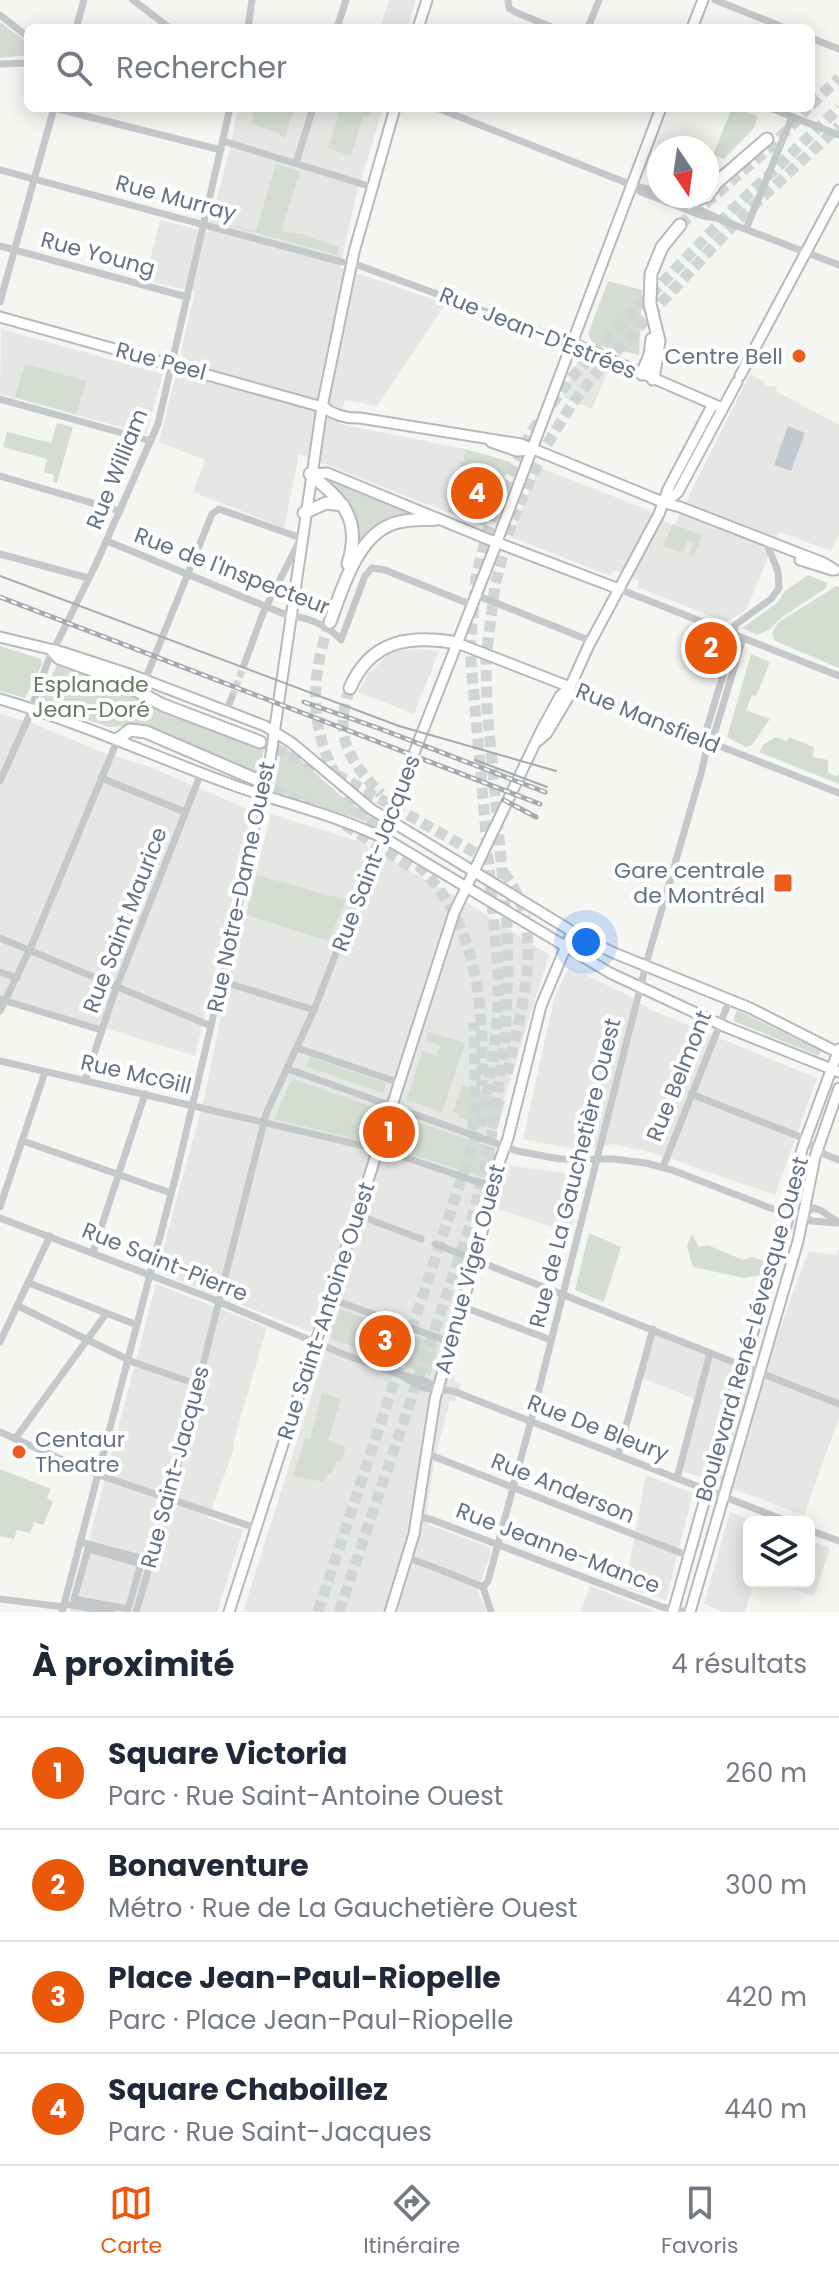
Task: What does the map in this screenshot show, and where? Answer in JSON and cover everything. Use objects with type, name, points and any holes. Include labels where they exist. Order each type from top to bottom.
[{"type":"highway","points":[[719,181],[767,139]]},
{"type":"highway","points":[[648,376],[659,341],[649,288],[652,268],[666,241],[680,225]]},
{"type":"highway","points":[[310,474],[338,496],[351,522],[353,541],[332,616],[356,560],[372,537],[399,522],[437,519]]},
{"type":"highway","points":[[304,513],[326,503],[343,505]]},
{"type":"highway","points":[[350,688],[365,663],[389,646],[417,639],[457,643]]},
{"type":"highway","points":[[53,651],[59,658],[114,678],[163,705],[260,742]]},
{"type":"highway","points":[[118,739],[130,730],[148,732],[255,779]]},
{"type":"main road","points":[[419,24],[427,0]]},
{"type":"main road","points":[[694,24],[703,0]]},
{"type":"main road","name":"Rue Notre-Dame Ouest","points":[[265,795],[310,474],[347,262],[394,112]]},
{"type":"main road","name":"Rue Saint-Jacques","points":[[381,837],[659,112]]},
{"type":"main road","name":"Rue Saint-Antoine Ouest","points":[[229,1612],[449,929],[466,887],[534,744],[560,696],[570,687],[591,641],[665,503],[668,489],[738,379],[839,190]]},
{"type":"main road","name":"Rue Peel","points":[[0,317],[352,413],[360,418],[531,450],[838,568]]},
{"type":"main road","name":"Rue Jean-D'Estrées","points":[[572,343],[718,406]]},
{"type":"main road","points":[[310,474],[327,473],[496,543],[619,589]]},
{"type":"main road","name":"Rue Peel","points":[[665,503],[680,513],[822,568],[838,568]]},
{"type":"main road","points":[[0,637],[62,652],[145,680],[227,710],[273,731],[388,820],[572,932],[599,947],[730,999],[839,1051]]},
{"type":"main road","name":"Rue Mansfield","points":[[457,643],[570,687]]},
{"type":"main road","points":[[0,699],[118,739],[201,773],[337,818],[381,837],[564,947],[641,987],[719,1024],[836,1071]]},
{"type":"main road","name":"Avenue Viger Ouest","points":[[390,1612],[408,1558],[425,1453],[442,1389],[450,1342],[475,1260],[541,1006],[572,932]]},
{"type":"main road","name":"Boulevard René-Lévesque Ouest","points":[[674,1611],[789,1212],[805,1141],[836,1071],[839,1051]]},
{"type":"main road","name":"Boulevard René-Lévesque Ouest","points":[[689,1612],[798,1241],[817,1149],[839,1088]]},
{"type":"street","points":[[77,24],[84,0]]},
{"type":"street","points":[[133,0],[165,24]]},
{"type":"street","points":[[249,24],[252,0]]},
{"type":"street","points":[[338,24],[346,0]]},
{"type":"street","points":[[590,24],[599,0]]},
{"type":"street","points":[[715,0],[775,24]]},
{"type":"street","points":[[509,4],[546,24]]},
{"type":"street","points":[[0,15],[24,34]]},
{"type":"street","points":[[815,40],[839,49]]},
{"type":"street","points":[[0,64],[24,63]]},
{"type":"street","points":[[0,302],[53,112]]},
{"type":"street","points":[[70,112],[221,150]]},
{"type":"street","name":"Rue William","points":[[0,781],[53,651],[107,541],[151,441],[160,414],[229,112]]},
{"type":"street","points":[[296,163],[312,112]]},
{"type":"street","points":[[447,112],[647,189]]},
{"type":"street","points":[[780,112],[839,135]]},
{"type":"street","points":[[746,229],[792,117]]},
{"type":"street","points":[[223,141],[372,187]]},
{"type":"street","name":"Rue Murray","points":[[0,170],[347,262]]},
{"type":"street","points":[[632,185],[641,192],[703,216],[720,219]]},
{"type":"street","points":[[699,208],[839,265]]},
{"type":"street","name":"Rue Young","points":[[0,246],[187,297]]},
{"type":"street","name":"Rue Jean-D'Estrées","points":[[347,262],[572,343]]},
{"type":"street","points":[[0,399],[151,441]]},
{"type":"street","points":[[0,476],[120,511]]},
{"type":"street","points":[[145,680],[212,514],[217,509],[225,509],[301,538],[244,665]]},
{"type":"street","name":"Rue de l'Inspecteur","points":[[107,541],[289,616],[298,616],[332,630],[341,640],[365,576],[372,568],[385,570],[472,605]]},
{"type":"street","name":"Rue de La Gauchetière Ouest","points":[[708,742],[706,731],[737,622],[771,599],[778,589],[779,573],[768,547]]},
{"type":"street","points":[[0,554],[88,578]]},
{"type":"street","points":[[619,589],[839,676]]},
{"type":"street","points":[[476,595],[591,641]]},
{"type":"street","name":"Rue de La Gauchetière Ouest","points":[[483,1587],[488,1581],[531,1421],[646,966],[708,742],[714,735],[743,638]]},
{"type":"street","name":"Rue Mansfield","points":[[570,687],[839,793]]},
{"type":"street","points":[[227,710],[232,697]]},
{"type":"street","points":[[0,1011],[3,999],[30,951],[118,739]]},
{"type":"street","name":"Rue Saint Maurice","points":[[85,1081],[116,988],[201,773]]},
{"type":"street","points":[[101,778],[185,812]]},
{"type":"street","name":"Rue Notre-Dame Ouest","points":[[63,1608],[193,1105],[265,795]]},
{"type":"street","name":"Rue Saint-Jacques","points":[[136,1612],[169,1499],[264,1123],[314,1010],[381,837]]},
{"type":"street","points":[[0,938],[211,1026]]},
{"type":"street","points":[[0,972],[17,978]]},
{"type":"street","points":[[221,981],[314,1010]]},
{"type":"street","points":[[3,999],[101,1030]]},
{"type":"street","name":"Rue Belmont","points":[[663,1167],[730,999]]},
{"type":"street","points":[[297,1048],[400,1083]]},
{"type":"street","name":"Rue McGill","points":[[0,1061],[379,1149],[493,1187]]},
{"type":"street","points":[[288,1069],[505,1146],[555,1158],[633,1161],[663,1167],[773,1209],[803,1214],[811,1221],[839,1223]]},
{"type":"street","points":[[0,1207],[45,1072]]},
{"type":"street","points":[[93,1252],[145,1094]]},
{"type":"street","points":[[691,1094],[805,1141],[839,1160]]},
{"type":"street","points":[[23,1141],[171,1193]]},
{"type":"street","points":[[803,1214],[814,1208],[839,1223]]},
{"type":"street","points":[[358,1215],[421,1239]]},
{"type":"street","name":"Rue Saint-Pierre","points":[[0,1218],[398,1374]]},
{"type":"street","points":[[0,1342],[50,1236]]},
{"type":"street","points":[[435,1244],[839,1404]]},
{"type":"street","points":[[29,1283],[137,1325]]},
{"type":"street","points":[[331,1299],[450,1342]]},
{"type":"street","points":[[18,1306],[128,1360],[196,1384]]},
{"type":"street","points":[[461,1306],[551,1340]]},
{"type":"street","points":[[15,1439],[106,1314]]},
{"type":"street","points":[[0,1318],[10,1322]]},
{"type":"street","points":[[618,1455],[653,1329]]},
{"type":"street","points":[[677,1478],[710,1353]]},
{"type":"street","name":"Rue De Bleury","points":[[398,1374],[419,1378],[773,1516]]},
{"type":"street","points":[[0,1432],[97,1474],[256,1528]]},
{"type":"street","name":"Rue Anderson","points":[[425,1453],[689,1556]]},
{"type":"street","name":"Rue Jeanne-Mance","points":[[416,1517],[430,1519],[662,1607],[689,1612]]},
{"type":"street","points":[[815,1532],[839,1541]]},
{"type":"street","points":[[80,1542],[151,1561]]},
{"type":"street","points":[[88,1549],[141,1564],[128,1609],[74,1599],[88,1549]]},
{"type":"street","points":[[408,1558],[483,1587],[491,1612]]},
{"type":"street","points":[[0,1599],[112,1612]]},
{"type":"shaded area","points":[[389,0],[416,0],[408,24],[381,24]]},
{"type":"shaded area","points":[[237,112],[382,112],[357,193],[340,267],[446,304],[377,406],[345,400],[339,424],[465,449],[457,486],[447,512],[299,454],[284,528],[193,492],[205,460],[159,442],[175,378],[179,375],[183,356],[181,351],[195,292],[145,280],[160,220],[208,232]]},
{"type":"shaded area","points":[[1,329],[163,374],[146,434],[0,394]]},
{"type":"shaded area","points":[[579,358],[609,369],[592,409],[563,397]]},
{"type":"shaded area","points":[[750,374],[766,386],[774,386],[776,391],[839,425],[839,535],[831,551],[779,532],[746,610],[726,622],[637,587],[639,581],[614,570],[610,576],[511,537],[541,468],[643,508],[674,526]]},
{"type":"shaded area","points":[[788,426],[805,433],[791,471],[774,465]]},
{"type":"shaded area","points":[[397,651],[439,651],[414,714],[358,692],[367,675],[387,656]]},
{"type":"shaded area","points":[[0,714],[150,767],[248,809],[248,833],[195,1056],[4,997],[0,1002]]},
{"type":"shaded area","points":[[271,814],[364,843],[369,848],[368,852],[389,859],[469,904],[549,955],[488,1151],[513,1166],[583,1179],[571,1233],[476,1202],[446,1331],[455,1381],[461,1384],[455,1402],[450,1401],[437,1451],[439,1463],[434,1462],[427,1511],[429,1525],[492,1548],[478,1591],[486,1612],[243,1612],[330,1336],[306,1330],[157,1272],[205,1095],[230,972]]},
{"type":"shaded area","points":[[569,967],[628,995],[649,1009],[817,1078],[775,1195],[654,1153],[613,1144],[580,1150],[523,1139],[554,999]]},
{"type":"shaded area","points":[[839,1248],[839,1417],[804,1515],[681,1470],[699,1401],[642,1378],[654,1333],[763,1376],[808,1251],[836,1255]]},
{"type":"shaded area","points":[[156,1284],[267,1327],[233,1452],[208,1518],[243,1530],[217,1612],[70,1612]]},
{"type":"shaded area","points":[[646,1475],[693,1493],[666,1600],[625,1588]]},
{"type":"shaded area","points":[[730,1512],[743,1517],[743,1588],[752,1588],[745,1612],[723,1612],[704,1604]]},
{"type":"shaded area","points":[[815,1542],[830,1548],[814,1596],[791,1588],[815,1588]]},
{"type":"shaded area","points":[[590,1586],[655,1611],[656,1612],[580,1612]]},
{"type":"green space","points":[[0,22],[24,40],[24,55],[0,58]]},
{"type":"green space","points":[[254,112],[293,112],[285,138],[280,133],[251,124]]},
{"type":"green space","points":[[340,112],[371,112],[369,117],[363,116],[351,156],[328,148]]},
{"type":"green space","points":[[730,112],[758,116],[754,128],[724,159],[719,157],[719,140]]},
{"type":"green space","points":[[276,164],[300,172],[281,231],[301,234],[339,247],[337,255],[215,222],[256,231]]},
{"type":"green space","points":[[608,281],[642,290],[639,355],[620,353],[592,342],[588,334]]},
{"type":"green space","points":[[25,364],[87,381],[76,414],[15,397]]},
{"type":"green space","points":[[57,423],[73,427],[57,483],[53,482],[54,475],[44,472],[47,459],[3,447],[7,432],[51,443]]},
{"type":"green space","points":[[465,449],[511,462],[485,526],[447,512]]},
{"type":"green space","points":[[326,479],[413,515],[382,524],[358,545],[355,517],[341,494]]},
{"type":"green space","points":[[673,524],[702,535],[694,557],[688,554],[694,543],[687,540],[684,553],[663,546]]},
{"type":"green space","points":[[808,575],[828,583],[825,589],[782,617],[770,629],[757,635],[742,628],[777,603],[785,591]]},
{"type":"green space","points":[[839,587],[839,668],[775,641],[772,633],[778,623]]},
{"type":"green space","name":"Esplanade Jean-Doré","points":[[0,646],[41,659],[42,664],[25,698],[0,691]]},
{"type":"green space","points":[[751,654],[770,662],[756,696],[752,695],[746,710],[770,719],[752,745],[746,747],[727,737]]},
{"type":"green space","name":"Esplanade Jean-Doré","points":[[58,663],[92,673],[258,746],[265,737],[260,779],[147,727],[109,727],[44,705],[41,697]]},
{"type":"green space","points":[[776,737],[787,741],[789,737],[814,747],[813,757],[828,760],[828,773],[839,774],[839,784],[759,752],[764,744]]},
{"type":"green space","points":[[282,748],[289,750],[341,796],[376,821],[375,825],[276,791]]},
{"type":"green space","points":[[257,875],[346,900],[329,941],[246,915]]},
{"type":"green space","points":[[737,1010],[821,1051],[819,1056],[733,1021]]},
{"type":"green space","points":[[428,1032],[465,1043],[442,1112],[407,1099],[422,1051],[437,1056],[440,1046],[425,1041]]},
{"type":"green space","points":[[310,1057],[386,1083],[383,1093],[306,1066]]},
{"type":"green space","points":[[295,1080],[493,1148],[495,1156],[490,1176],[485,1178],[395,1149],[274,1119],[290,1083]]},
{"type":"green space","points":[[462,1085],[505,1101],[497,1130],[458,1117],[459,1114],[453,1112]]},
{"type":"green space","points":[[589,1233],[621,1247],[604,1302],[575,1290]]},
{"type":"green space","points":[[692,1234],[699,1247],[708,1245],[743,1260],[752,1257],[764,1261],[760,1275],[744,1278],[693,1267],[687,1246]]},
{"type":"green space","points":[[340,1309],[439,1345],[430,1376],[330,1338]]},
{"type":"green space","points":[[322,1393],[341,1399],[328,1441],[346,1447],[341,1462],[336,1461],[324,1482],[293,1476],[305,1438],[310,1439]]},
{"type":"green space","points":[[0,1469],[51,1489],[47,1498],[53,1502],[43,1525],[34,1522],[30,1533],[17,1530],[14,1539],[0,1536]]},
{"type":"tunnel","points":[[815,101],[839,78]]},
{"type":"tunnel","points":[[318,1612],[478,1129],[491,1071],[498,1011],[498,971],[470,650],[476,577],[499,497],[532,431],[571,378],[731,211],[839,108]]},
{"type":"tunnel","points":[[680,225],[772,146],[804,112]]},
{"type":"tunnel","points":[[339,1612],[470,1226],[489,1153],[505,1038],[508,970],[507,925],[487,708],[486,659],[495,585],[512,521],[546,446],[572,404],[598,371],[738,220],[839,126]]},
{"type":"tunnel","points":[[330,622],[316,684],[316,713],[322,741],[332,768],[347,793],[390,840]]},
{"type":"tunnel","points":[[232,697],[244,665]]},
{"type":"tunnel","points":[[350,688],[343,720],[347,746],[360,770],[381,794]]},
{"type":"tunnel","points":[[260,742],[343,778],[490,861]]},
{"type":"tunnel","points":[[259,781],[312,808]]},
{"type":"tunnel","points":[[345,825],[411,867]]},
{"type":"tunnel","points":[[406,854],[430,878],[448,903],[462,931],[478,990],[482,1086]]},
{"type":"tunnel","points":[[503,872],[517,895],[525,919],[528,945],[523,1000],[506,1079]]},
{"type":"tunnel","points":[[473,1130],[474,1023]]},
{"type":"tram line","points":[[0,576],[399,726],[556,771]]},
{"type":"tram line","points":[[475,760],[547,787]]},
{"type":"railway","points":[[0,597],[540,804]]},
{"type":"railway","points":[[304,702],[545,792]]},
{"type":"railway","points":[[504,800],[536,817]]},
{"type":"place","name":"Centre Bell","points":[[799,356]]},
{"type":"place","name":"Square Chaboillez","points":[[477,493]]},
{"type":"place","name":"Bonaventure","points":[[711,648]]},
{"type":"place","name":"Gare centrale de Montréal","points":[[783,883]]},
{"type":"place","name":"Square Victoria","points":[[389,1132]]},
{"type":"place","name":"Place Jean-Paul-Riopelle","points":[[385,1341]]},
{"type":"place","name":"Centaur Theatre","points":[[19,1452]]}]
